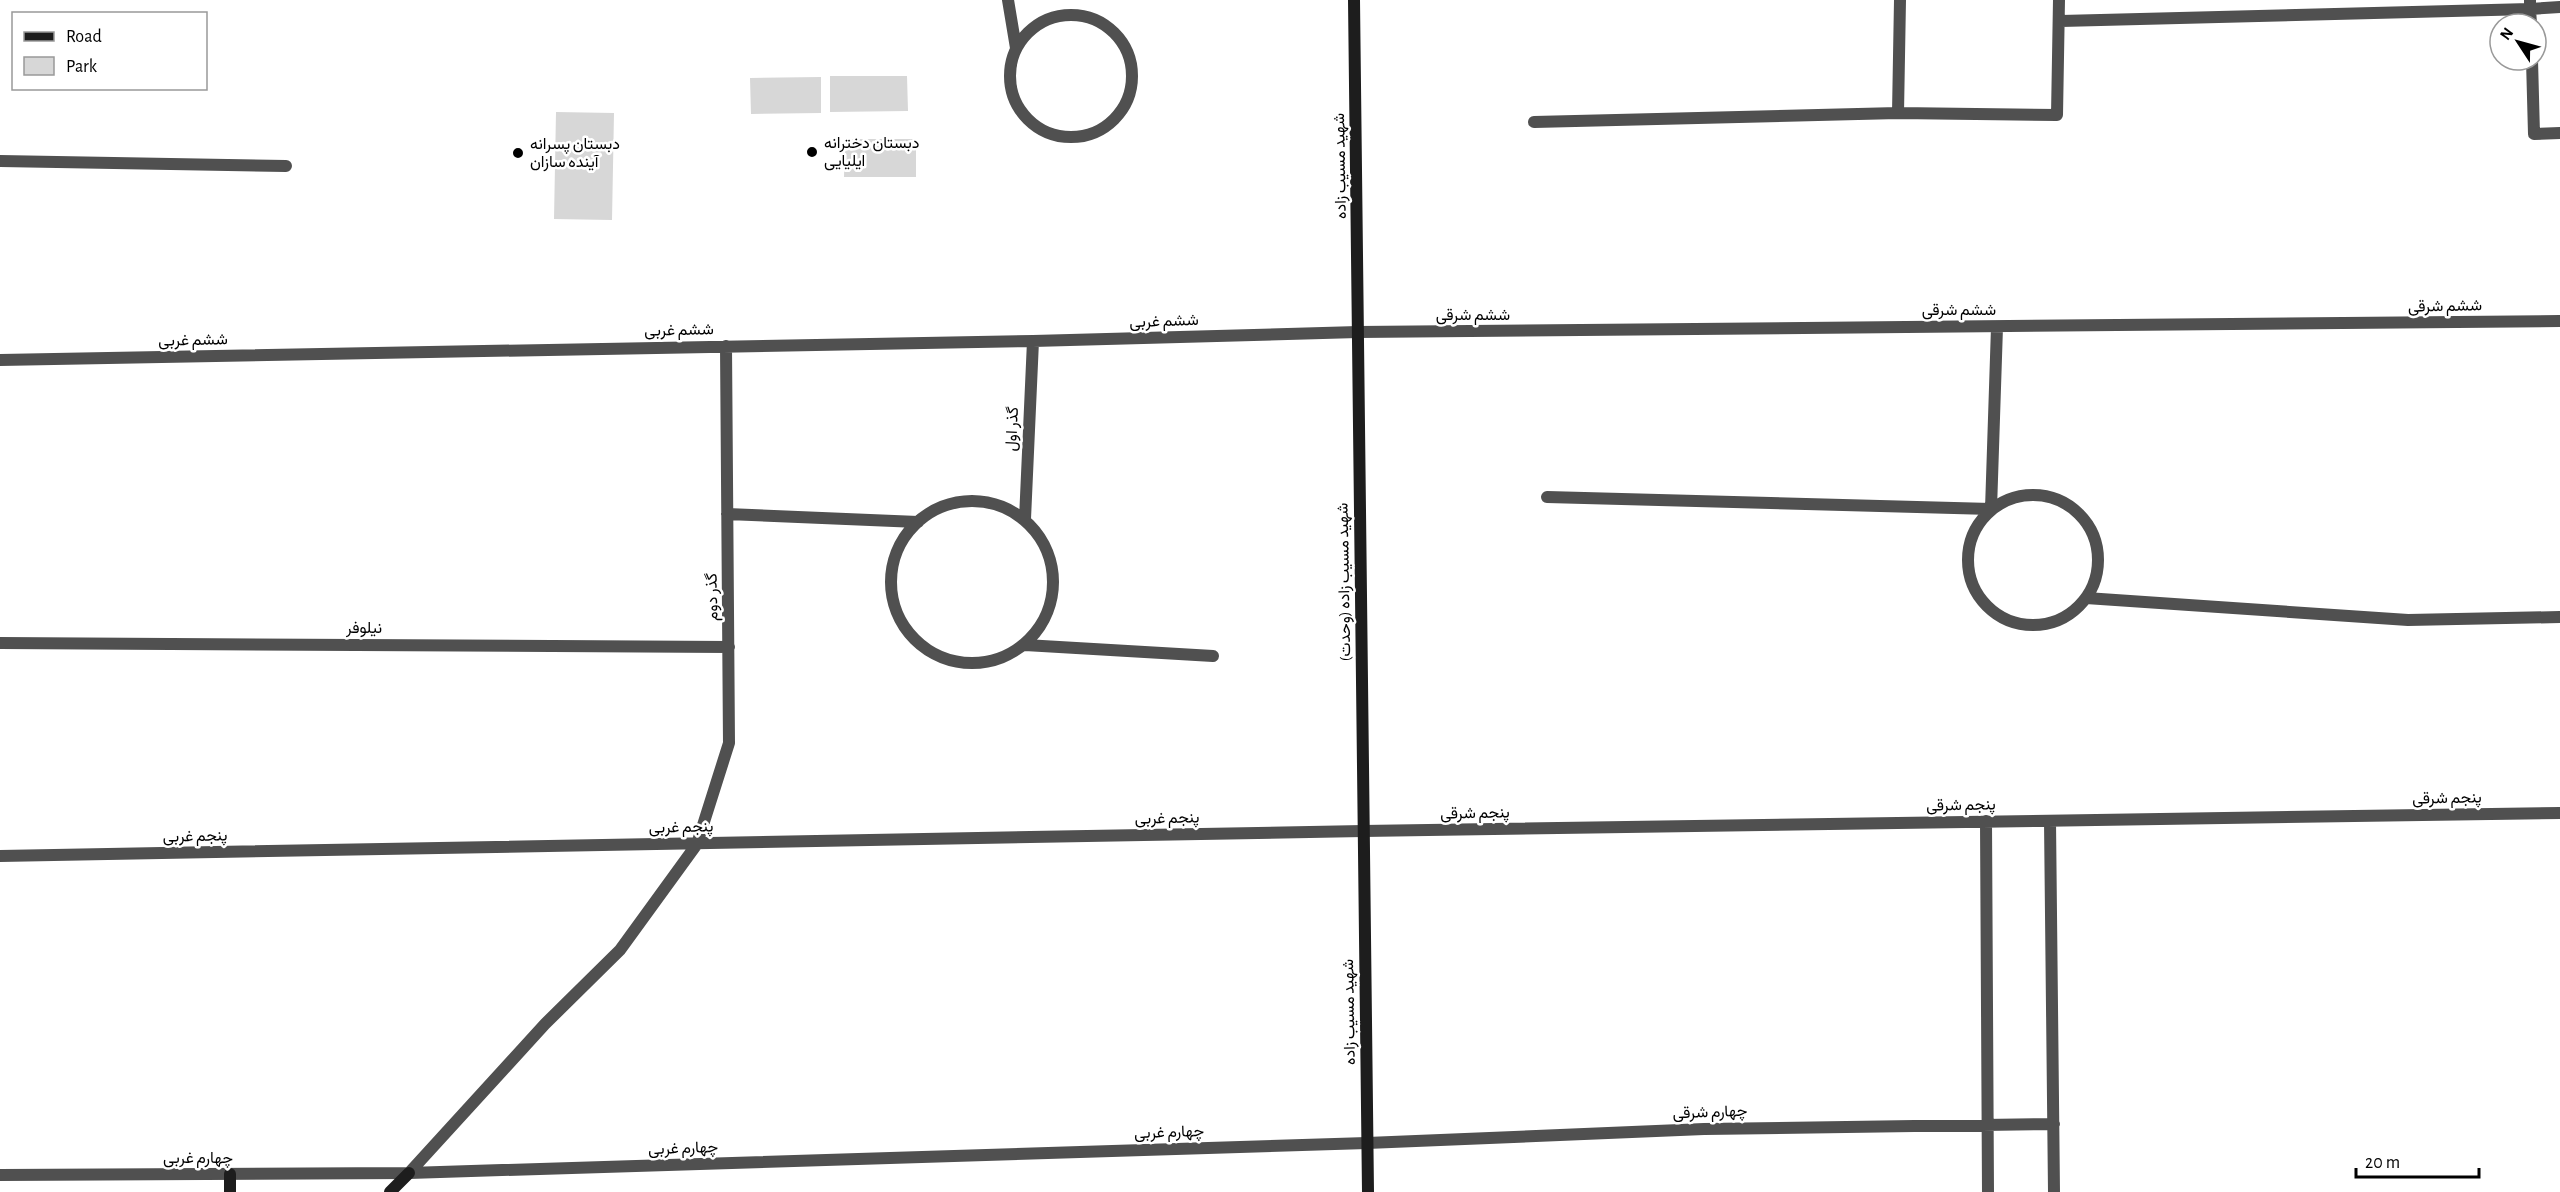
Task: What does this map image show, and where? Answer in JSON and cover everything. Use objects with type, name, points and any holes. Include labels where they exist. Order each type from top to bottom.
[{"type":"street","points":[[1008,0],[1016,48],[1010,69],[1011,90],[1019,109],[1034,125],[1053,135],[1074,138],[1095,132],[1114,121],[1126,104],[1132,85],[1132,66],[1127,47],[1099,20],[1081,15],[1061,14],[1043,21],[1027,32],[1016,48]]},
{"type":"street","name":"شهید مسیب زاده","points":[[1354,0],[1358,332]]},
{"type":"street","points":[[1898,113],[1900,0]]},
{"type":"street","points":[[1534,122],[1898,113],[2057,115],[2061,21],[2059,0]]},
{"type":"street","points":[[2061,21],[2530,4],[2560,8]]},
{"type":"street","points":[[2532,72],[2534,134],[2560,133]]},
{"type":"street","points":[[0,161],[286,166]]},
{"type":"street","name":"ششم شرقی","points":[[1358,332],[2560,321]]},
{"type":"street","points":[[1991,509],[1997,327]]},
{"type":"street","name":"ششم غربی","points":[[0,360],[1033,341],[1358,332]]},
{"type":"street","name":"شهید مسیب زاده (وحدت)","points":[[1358,332],[1363,831]]},
{"type":"street","name":"گذر اول","points":[[1025,519],[1033,341]]},
{"type":"street","name":"گذر دوم","points":[[409,1173],[544,1024],[620,950],[697,844],[729,742],[726,346]]},
{"type":"street","points":[[2030,494],[2050,496],[2070,506],[2085,520],[2095,538],[2099,559],[2095,579],[2086,598],[2070,614],[2050,623],[2028,625],[2006,620],[1988,608],[1975,590],[1967,569],[1968,546],[1977,526],[1991,509],[2009,498],[2030,494]]},
{"type":"street","points":[[1547,497],[1991,509]]},
{"type":"street","points":[[982,501],[1005,507],[1025,519],[1041,537],[1047,551],[1054,582],[1051,606],[1041,627],[1025,645],[1000,659],[973,665],[945,660],[921,646],[902,625],[892,598],[891,571],[900,543],[918,522],[937,508],[959,502],[982,501]]},
{"type":"street","points":[[727,514],[918,522]]},
{"type":"street","points":[[2086,598],[2408,620],[2560,617]]},
{"type":"street","name":"نیلوفر","points":[[0,643],[729,647]]},
{"type":"street","points":[[1025,645],[1213,656]]},
{"type":"street","name":"پنجم شرقی","points":[[1363,831],[2560,813]]},
{"type":"street","points":[[1986,821],[1988,1192]]},
{"type":"street","points":[[2050,821],[2054,1192]]},
{"type":"street","name":"شهید مسیب زاده","points":[[1363,831],[1368,1192]]},
{"type":"street","name":"پنجم غربی","points":[[0,856],[1363,831]]},
{"type":"street","name":"چهارم شرقی","points":[[1367,1143],[1704,1129],[1989,1123],[2054,1124]]},
{"type":"street","name":"چهارم غربی","points":[[0,1175],[409,1173],[1367,1143]]},
{"type":"street","points":[[390,1192],[409,1173]]},
{"type":"street","points":[[230,1174],[230,1192]]},
{"type":"green space","points":[[830,76],[907,76],[908,111],[830,112]]},
{"type":"green space","points":[[821,77],[821,113],[751,114],[750,78]]},
{"type":"green space","points":[[556,112],[614,113],[612,220],[554,219]]},
{"type":"green space","points":[[845,139],[916,139],[916,177],[844,177]]},
{"type":"place","name":"دبستان دخترانه ایلیایی","points":[[812,152]]},
{"type":"place","name":"دبستان پسرانه آینده سازان","points":[[518,153]]}]
